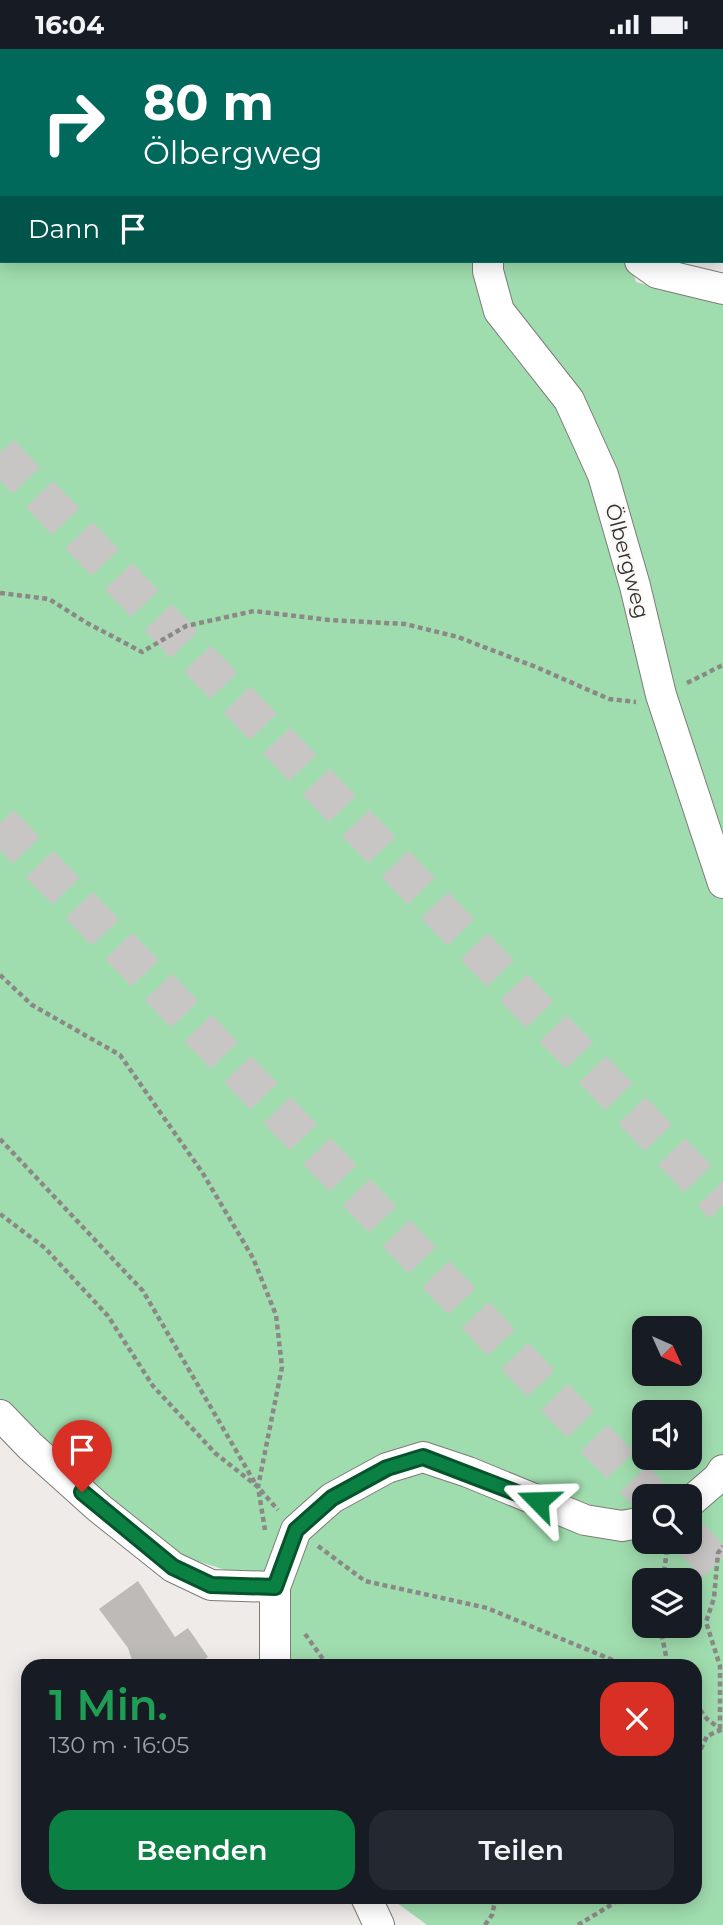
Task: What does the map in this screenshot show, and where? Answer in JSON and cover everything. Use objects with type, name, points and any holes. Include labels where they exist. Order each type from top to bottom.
[{"type":"street","name":"Ölbergweg","points":[[488,263],[499,311],[569,400],[603,475],[635,586],[662,695],[723,883]]},
{"type":"street","points":[[643,263],[657,273],[723,289]]},
{"type":"street","points":[[0,1415],[99,1508],[173,1567],[211,1585],[275,1587]]},
{"type":"street","points":[[275,1659],[275,1587],[296,1530],[332,1498],[387,1468],[423,1457],[468,1472],[584,1520],[622,1526],[632,1524]]},
{"type":"street","points":[[702,1492],[723,1470]]},
{"type":"street","points":[[369,1904],[379,1925]]},
{"type":"path","points":[[0,593],[48,599],[142,652],[186,626],[254,611],[329,620],[405,624],[458,637],[608,699],[635,702],[662,695],[723,665]]},
{"type":"path","points":[[0,975],[32,1005],[120,1055],[177,1135],[253,1258],[276,1315],[282,1367],[258,1487],[267,1542]]},
{"type":"path","points":[[0,1139],[143,1291],[258,1487]]},
{"type":"path","points":[[0,1214],[46,1248],[108,1317],[153,1386],[215,1453],[258,1487],[296,1530],[365,1581],[487,1608],[610,1659]]},
{"type":"path","points":[[721,1729],[720,1666],[706,1622],[714,1598],[718,1553],[723,1546]]},
{"type":"path","points":[[662,1638],[667,1659]]},
{"type":"path","points":[[702,1712],[721,1729]]},
{"type":"path","points":[[702,1747],[707,1736],[721,1729]]},
{"type":"path","points":[[485,1925],[492,1915],[494,1904]]},
{"type":"path","points":[[578,1925],[612,1904]]},
{"type":"green space","points":[[0,263],[630,263],[636,282],[723,305],[723,1925],[427,1925],[398,1904],[702,1904],[702,1659],[291,1659],[277,1586],[165,1551],[0,1401]]},
{"type":"building","points":[[138,1581],[175,1637],[188,1628],[208,1657],[132,1659],[128,1648],[99,1609]]},
{"type":"tunnel","points":[[0,453],[723,1205]]},
{"type":"tunnel","points":[[0,823],[638,1484]]},
{"type":"tunnel","points":[[702,1550],[723,1572]]},
{"type":"route","points":[[82,1492],[173,1567],[211,1585],[275,1587],[296,1530],[332,1498],[387,1468],[423,1457],[538,1501]]}]
